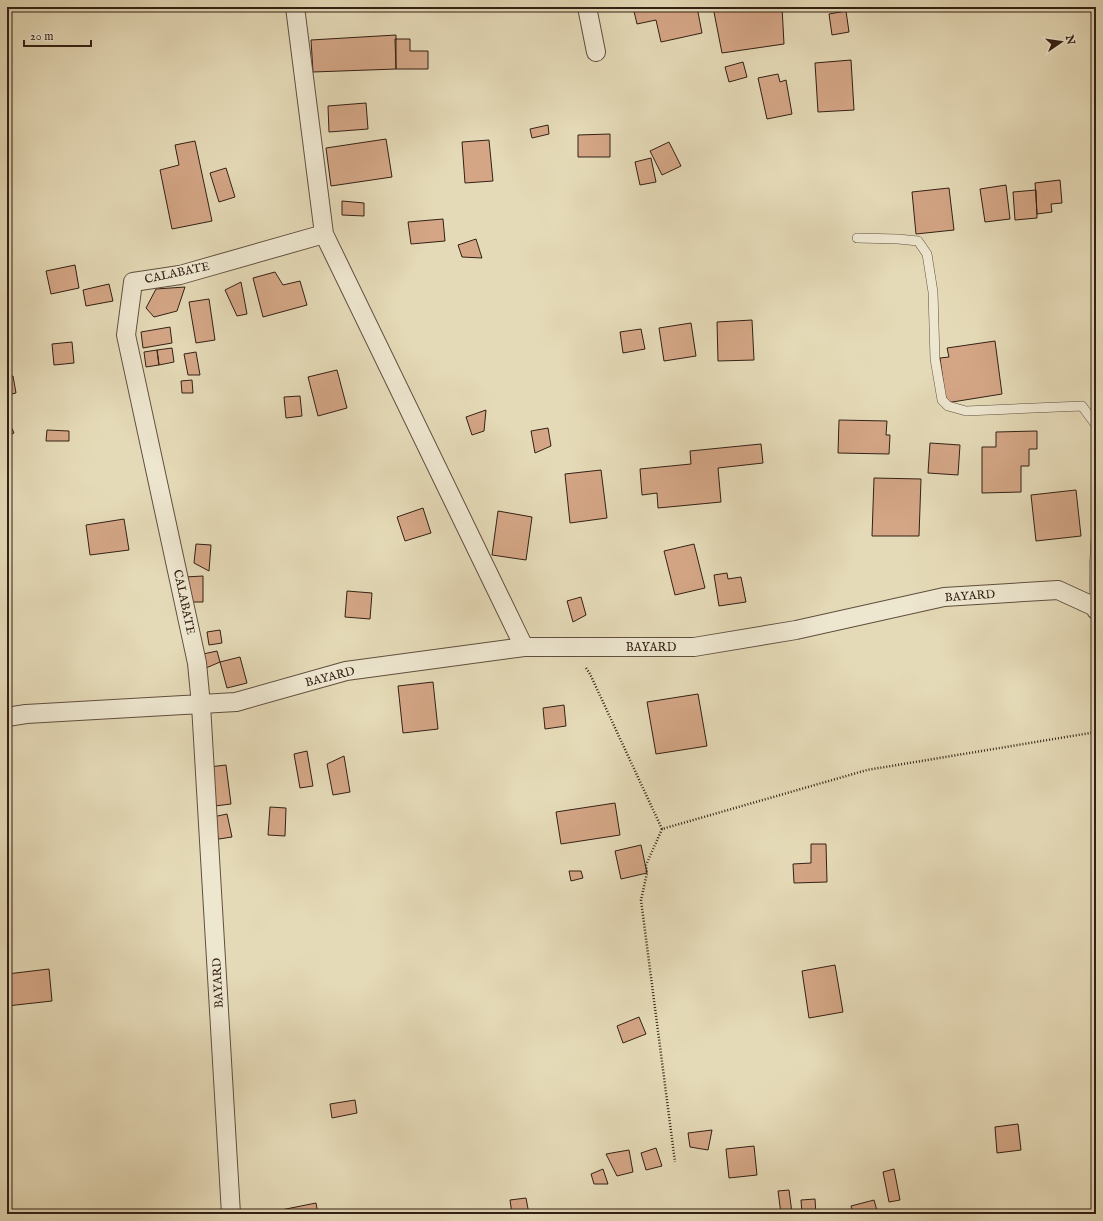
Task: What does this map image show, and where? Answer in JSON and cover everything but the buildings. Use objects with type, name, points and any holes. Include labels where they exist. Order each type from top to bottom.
[{"type":"street","points":[[295,7],[324,234],[524,647]]},
{"type":"street","points":[[587,7],[596,52]]},
{"type":"street","name":"CALABATE","points":[[202,705],[197,663],[126,335],[133,282],[180,275],[324,234]]},
{"type":"street","name":"BAYARD","points":[[7,717],[26,714],[236,702],[346,671],[524,647],[694,647],[796,630],[944,597],[1058,590],[1095,608]]},
{"type":"street","name":"BAYARD","points":[[202,705],[231,1214]]},
{"type":"lane","points":[[857,238],[918,241],[927,254],[933,292],[935,359],[942,400],[948,406],[966,412],[1082,406],[1096,425]]},
{"type":"lane","points":[[1095,608],[1094,571],[1096,536]]},
{"type":"path","points":[[572,647],[590,674],[662,829],[646,865],[647,873],[641,900],[675,1162]]},
{"type":"path","points":[[662,829],[867,770],[1096,732]]}]
